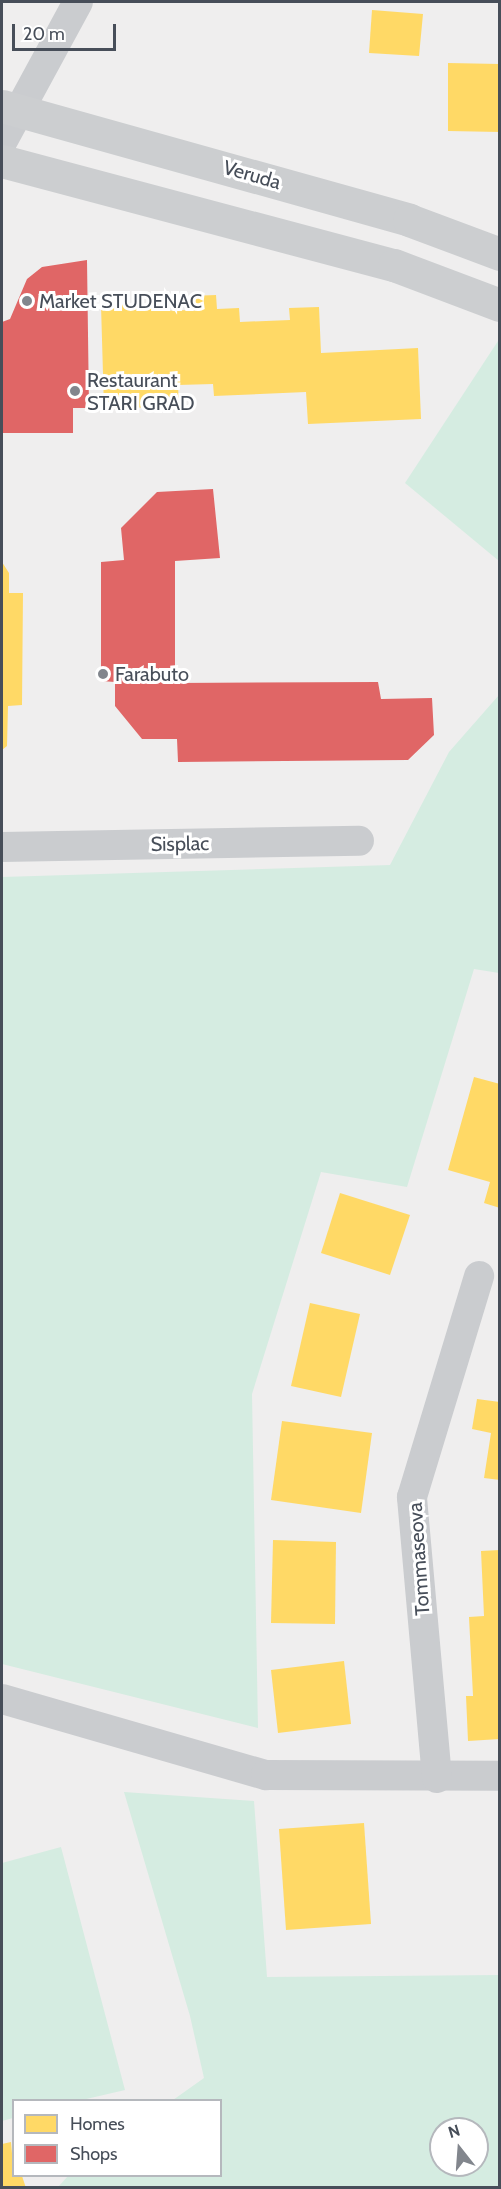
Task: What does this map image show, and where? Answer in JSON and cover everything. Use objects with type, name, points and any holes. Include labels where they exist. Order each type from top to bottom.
[{"type":"main road","name":"Veruda","points":[[11,108],[409,220],[500,254]]},
{"type":"main road","points":[[2,161],[394,265],[500,305]]},
{"type":"street","points":[[2,142],[11,108],[78,2]]},
{"type":"street","name":"Sisplac","points":[[2,847],[359,841]]},
{"type":"street","name":"Tommaseova","points":[[437,1778],[412,1497],[479,1276]]},
{"type":"street","points":[[2,1699],[266,1775],[437,1778],[500,1776]]},
{"type":"green space","points":[[500,341],[499,561],[405,483]]},
{"type":"green space","points":[[499,695],[499,973],[474,969],[407,1187],[321,1172],[252,1394],[258,1728],[2,1664],[2,877],[390,865],[449,752]]},
{"type":"green space","points":[[124,1792],[254,1801],[267,1977],[499,1975],[499,2187],[58,2187],[67,2177],[222,2177],[222,2099],[174,2099],[204,2078],[190,2016]]},
{"type":"green space","points":[[61,1847],[125,2090],[86,2099],[12,2099],[12,2118],[2,2121],[2,1863]]},
{"type":"building: Homes","points":[[372,10],[423,14],[419,56],[369,53]]},
{"type":"building: Homes","points":[[448,63],[500,64],[500,132],[448,131]]},
{"type":"building: Homes","points":[[216,295],[217,309],[239,308],[240,322],[290,320],[289,308],[319,307],[321,353],[418,348],[421,419],[308,424],[306,392],[214,396],[213,384],[178,385],[179,406],[104,409],[101,305],[157,304],[158,311],[191,310],[190,296]]},
{"type":"building: Homes","points":[[2,562],[9,573],[9,593],[23,593],[22,705],[8,706],[7,746],[2,750]]},
{"type":"building: Homes","points":[[474,1077],[500,1084],[500,1208],[484,1203],[490,1182],[448,1170]]},
{"type":"building: Homes","points":[[340,1193],[410,1215],[390,1275],[321,1253]]},
{"type":"building: Homes","points":[[310,1303],[360,1314],[341,1397],[291,1386]]},
{"type":"building: Homes","points":[[477,1399],[500,1402],[500,1480],[484,1478],[491,1433],[472,1429]]},
{"type":"building: Homes","points":[[282,1421],[372,1433],[361,1513],[271,1500]]},
{"type":"building: Homes","points":[[273,1540],[336,1542],[335,1624],[271,1623]]},
{"type":"building: Homes","points":[[500,1550],[500,1739],[468,1741],[466,1696],[473,1696],[469,1617],[484,1616],[481,1551]]},
{"type":"building: Homes","points":[[344,1661],[351,1724],[278,1733],[271,1670]]},
{"type":"building: Homes","points":[[364,1823],[371,1924],[286,1930],[279,1829]]},
{"type":"building: Homes","points":[[11,2142],[12,2177],[22,2177],[26,2188],[2,2188],[2,2144]]},
{"type":"building: Shops","points":[[87,260],[89,408],[73,408],[73,433],[2,433],[2,322],[10,319],[27,279],[42,267]]},
{"type":"building: Shops","points":[[213,489],[220,558],[175,561],[175,683],[378,682],[381,699],[432,698],[434,735],[408,760],[178,762],[177,739],[142,739],[115,706],[115,682],[101,681],[101,562],[124,560],[121,528],[157,492]]},
{"type":"place","name":"Market STUDENAC","points":[[27,301]]},
{"type":"place","name":"Restaurant STARI GRAD","points":[[75,391]]},
{"type":"place","name":"Farabuto","points":[[103,674]]}]
